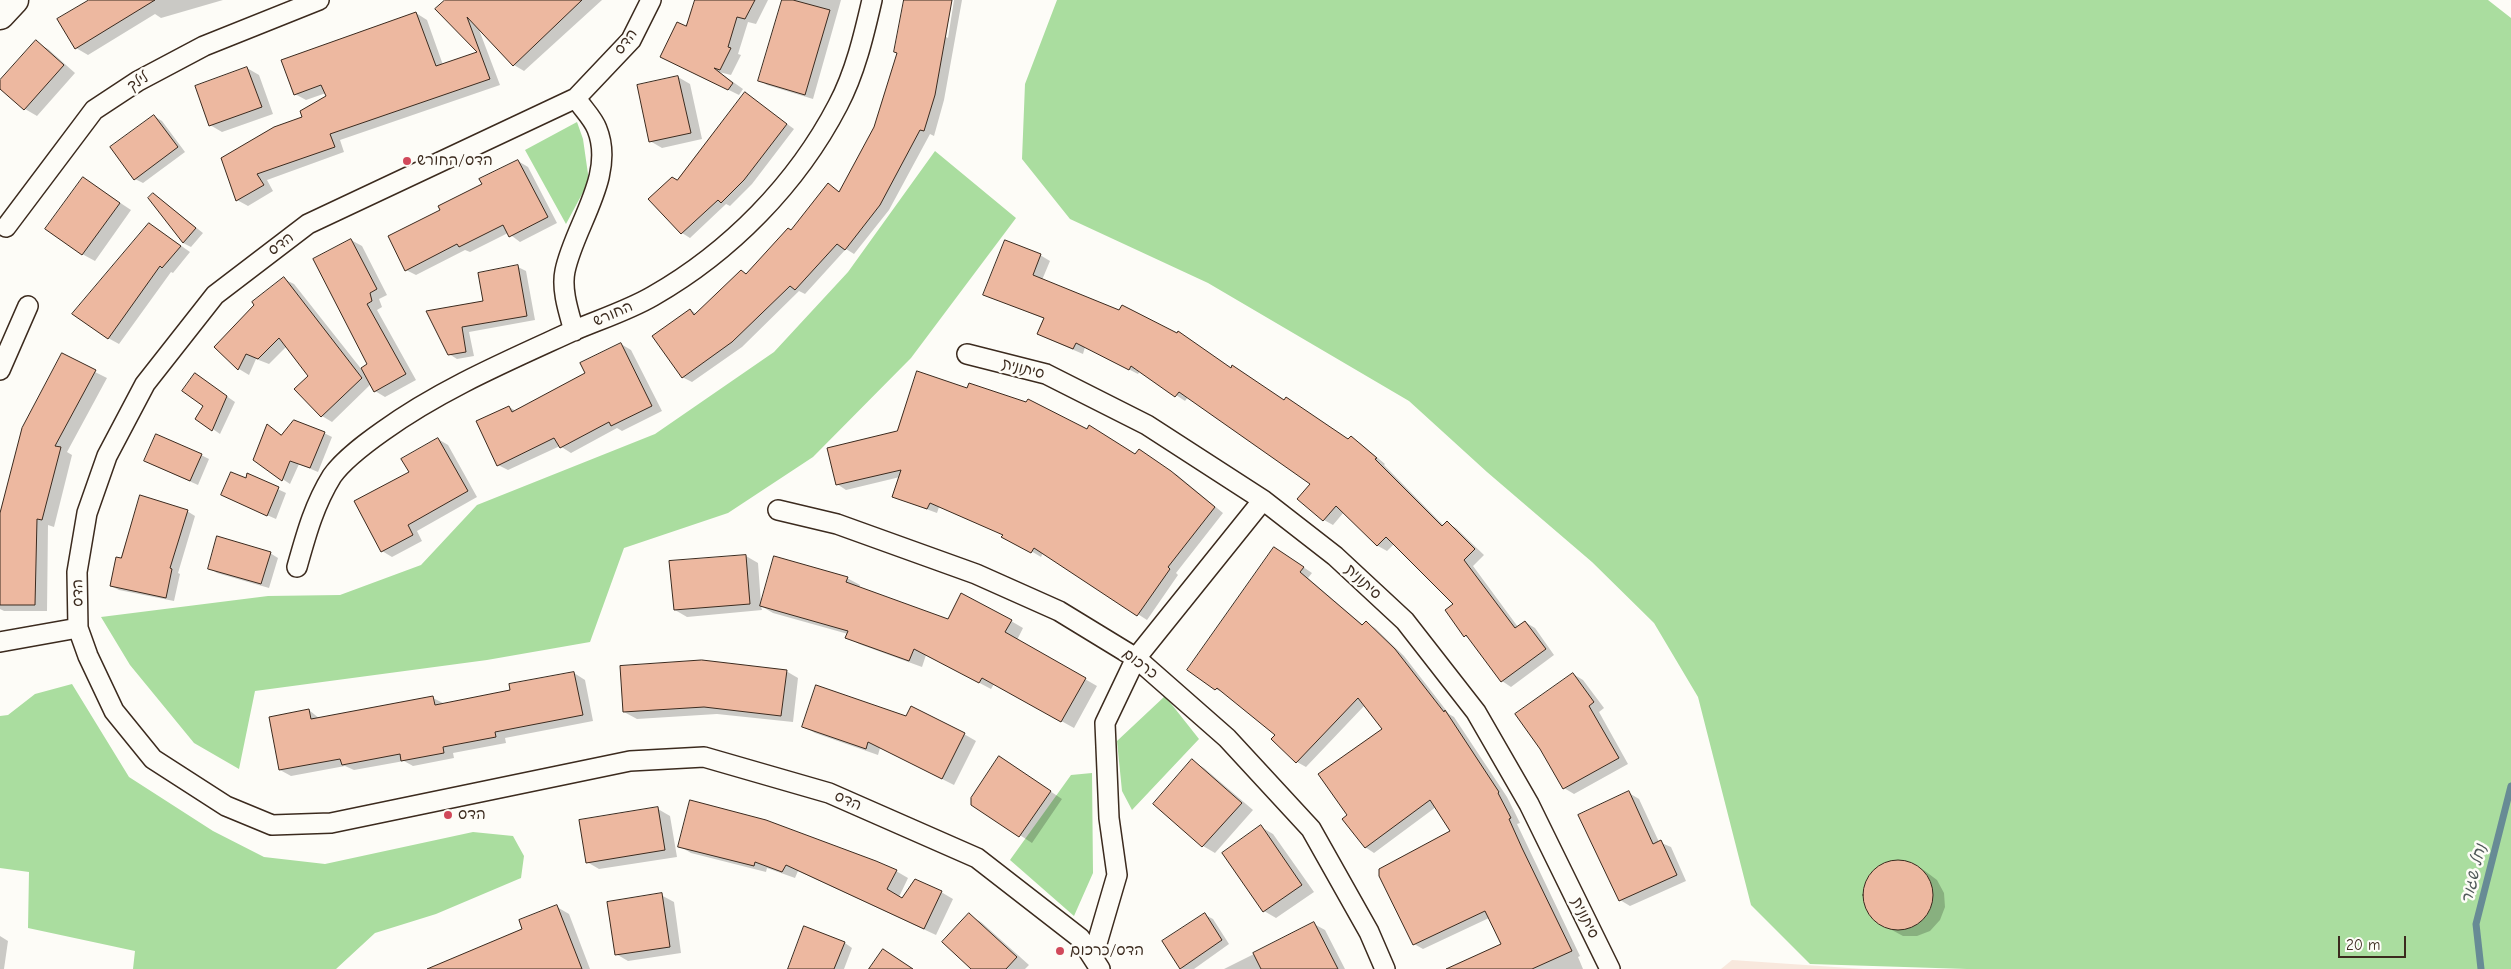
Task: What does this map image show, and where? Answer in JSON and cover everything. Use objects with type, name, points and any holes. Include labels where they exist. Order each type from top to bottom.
[{"type":"street","points":[[0,15],[14,0]]},
{"type":"street","name":"לילך","points":[[6,227],[94,110],[138,81],[204,46],[319,0]]},
{"type":"street","name":"הדס","points":[[651,0],[631,40],[576,98],[308,224],[215,295],[145,384],[107,456],[87,512],[77,572],[78,628],[88,656],[114,712],[153,759],[226,806],[272,825],[331,823],[630,761],[704,757],[829,793],[977,858],[1080,938],[1097,963]]},
{"type":"street","name":"החורש","points":[[297,567],[310,518],[333,475],[366,443],[398,420],[450,389],[652,296],[691,271],[750,223],[780,190],[814,147],[839,104],[862,43],[872,0]]},
{"type":"street","points":[[574,331],[566,301],[565,272],[602,170],[603,149],[597,128],[576,98]]},
{"type":"street","points":[[0,370],[28,306]]},
{"type":"street","name":"סיתונית","points":[[967,354],[1046,374],[1147,425],[1263,500],[1335,556],[1405,621],[1476,712],[1529,804],[1610,969]]},
{"type":"street","points":[[1097,963],[1117,875],[1109,818],[1105,723],[1136,658],[1263,500]]},
{"type":"street","name":"כרכום","points":[[778,510],[837,524],[976,574],[1059,611],[1136,658],[1227,738],[1311,830],[1370,932],[1385,969]]},
{"type":"street","name":"הדס","points":[[0,642],[78,628]]},
{"type":"shaded area","points":[[1732,960],[1864,969],[1721,969]]},
{"type":"green space","points":[[1057,0],[2488,0],[2511,18],[2511,969],[1967,969],[1810,964],[1751,905],[1698,697],[1654,623],[1592,562],[1487,472],[1409,401],[1208,283],[1070,219],[1022,159],[1025,84]]},
{"type":"green space","points":[[577,122],[583,139],[589,181],[566,224],[525,150]]},
{"type":"green space","points":[[935,151],[1016,218],[911,358],[813,457],[728,513],[624,548],[590,642],[487,660],[255,691],[239,769],[194,743],[130,665],[101,617],[268,596],[340,595],[421,565],[477,505],[655,434],[774,352],[848,272]]},
{"type":"green space","points":[[72,684],[129,777],[213,831],[264,857],[325,864],[473,832],[513,836],[524,856],[521,878],[436,914],[375,933],[336,969],[133,969],[135,951],[28,928],[29,872],[0,868],[0,716],[8,715],[35,694]]},
{"type":"green space","points":[[1165,696],[1199,739],[1132,810],[1122,791],[1117,741]]},
{"type":"green space","points":[[1092,773],[1093,873],[1074,916],[1010,860],[1071,775]]},
{"type":"building","points":[[89,0],[155,0],[75,49],[57,19]]},
{"type":"building","points":[[445,0],[582,0],[513,66],[467,17],[490,79],[330,134],[335,147],[257,174],[264,185],[236,201],[221,158],[274,127],[302,117],[300,111],[326,96],[321,85],[294,95],[281,60],[416,12],[436,66],[477,52],[435,9]]},
{"type":"building","points":[[695,0],[755,0],[745,19],[737,17],[728,47],[731,48],[720,70],[714,68],[733,83],[728,90],[660,57],[677,22],[686,26]]},
{"type":"building","points":[[782,0],[793,0],[830,10],[805,95],[758,81]]},
{"type":"building","points":[[904,0],[952,0],[935,95],[924,131],[920,130],[880,205],[845,250],[837,244],[795,290],[790,286],[732,342],[682,378],[652,336],[690,309],[694,315],[741,270],[746,274],[788,228],[791,230],[828,183],[839,192],[874,127],[897,53],[894,52]]},
{"type":"building","points":[[36,40],[64,65],[24,110],[0,89],[0,80]]},
{"type":"building","points":[[247,67],[262,107],[209,126],[195,86]]},
{"type":"building","points":[[678,76],[691,133],[649,142],[637,85]]},
{"type":"building","points":[[745,92],[787,124],[744,180],[721,203],[718,200],[681,234],[648,199],[672,177],[677,180]]},
{"type":"building","points":[[154,115],[178,147],[134,180],[110,147]]},
{"type":"building","points":[[518,160],[548,217],[509,237],[503,225],[459,247],[457,244],[405,271],[388,236],[440,210],[438,206],[482,184],[479,179]]},
{"type":"building","points":[[83,177],[120,203],[82,255],[45,229]]},
{"type":"building","points":[[153,193],[196,228],[183,243],[148,198]]},
{"type":"building","points":[[149,223],[181,246],[162,268],[160,266],[108,339],[72,314]]},
{"type":"building","points":[[351,239],[377,289],[370,293],[372,301],[367,304],[406,374],[374,392],[361,368],[367,364],[313,259]]},
{"type":"building","points":[[1005,240],[1041,254],[1033,275],[1119,310],[1122,305],[1177,333],[1178,331],[1231,368],[1232,365],[1284,400],[1286,397],[1348,439],[1351,436],[1377,458],[1375,459],[1442,526],[1447,521],[1475,549],[1464,560],[1515,628],[1525,621],[1546,649],[1501,682],[1466,635],[1464,637],[1445,610],[1453,604],[1386,537],[1377,546],[1336,506],[1323,521],[1297,499],[1310,484],[1179,392],[1175,397],[1131,366],[1129,370],[1076,343],[1073,349],[1037,334],[1044,318],[983,295]]},
{"type":"building","points":[[518,265],[527,316],[462,327],[466,352],[448,355],[426,311],[483,301],[478,273]]},
{"type":"building","points":[[284,277],[362,378],[321,417],[294,389],[308,376],[279,338],[258,359],[246,354],[238,370],[214,347],[254,305],[252,302]]},
{"type":"building","points":[[621,343],[652,406],[611,426],[609,422],[560,448],[554,438],[497,466],[476,421],[509,406],[512,412],[585,373],[580,363]]},
{"type":"building","points":[[62,353],[96,370],[55,446],[61,447],[42,520],[37,519],[35,605],[0,605],[0,513],[22,428]]},
{"type":"building","points":[[917,371],[967,388],[969,383],[1026,402],[1028,399],[1087,429],[1089,425],[1135,454],[1139,449],[1171,471],[1215,507],[1168,567],[1170,569],[1137,616],[1034,548],[1031,553],[1001,537],[1003,535],[930,503],[927,509],[892,497],[901,470],[836,485],[827,448],[897,431]]},
{"type":"building","points":[[195,373],[227,396],[212,431],[195,419],[203,406],[182,391]]},
{"type":"building","points":[[294,420],[325,432],[310,468],[290,461],[282,481],[253,460],[267,424],[281,435]]},
{"type":"building","points":[[156,434],[202,454],[190,481],[144,461]]},
{"type":"building","points":[[438,438],[468,491],[408,525],[413,535],[381,552],[354,501],[409,472],[401,459]]},
{"type":"building","points":[[231,472],[246,478],[247,473],[279,487],[267,516],[221,495]]},
{"type":"building","points":[[140,495],[188,510],[170,568],[172,569],[166,598],[110,586],[116,557],[121,558]]},
{"type":"building","points":[[217,536],[271,552],[261,584],[208,569]]},
{"type":"building","points":[[1274,547],[1304,567],[1300,572],[1362,625],[1366,621],[1395,649],[1444,712],[1445,710],[1499,792],[1522,848],[1572,951],[1532,969],[1446,969],[1501,944],[1485,911],[1413,945],[1379,876],[1379,869],[1450,831],[1430,800],[1365,848],[1342,819],[1347,815],[1318,774],[1382,729],[1358,698],[1296,763],[1271,739],[1275,735],[1217,688],[1215,690],[1187,670]]},
{"type":"building","points":[[746,555],[750,604],[674,610],[669,561]]},
{"type":"building","points":[[774,556],[848,577],[846,582],[948,619],[961,593],[1012,620],[1005,632],[1086,678],[1061,722],[982,678],[979,683],[914,649],[909,661],[845,638],[848,631],[760,606]]},
{"type":"building","points":[[702,660],[787,670],[781,716],[704,707],[623,712],[620,666]]},
{"type":"building","points":[[574,672],[583,715],[495,732],[496,737],[443,747],[444,753],[401,761],[400,754],[342,765],[340,759],[279,770],[269,717],[309,709],[311,719],[433,696],[435,705],[510,690],[509,684]]},
{"type":"building","points":[[1573,673],[1594,702],[1589,706],[1619,758],[1563,789],[1540,749],[1515,714]]},
{"type":"building","points":[[816,685],[906,716],[911,706],[965,733],[942,779],[868,742],[866,749],[802,727]]},
{"type":"building","points":[[999,756],[1051,791],[1019,837],[971,805],[971,798]]},
{"type":"building","points":[[1192,759],[1242,803],[1202,847],[1153,804]]},
{"type":"building","points":[[1629,791],[1653,844],[1661,840],[1677,875],[1619,901],[1578,815]]},
{"type":"building","points":[[690,800],[766,820],[897,870],[887,889],[902,898],[915,879],[942,891],[924,929],[786,865],[782,872],[755,862],[754,866],[678,847]]},
{"type":"building","points":[[658,807],[665,850],[586,863],[579,820]]},
{"type":"building","points":[[1261,825],[1302,885],[1263,912],[1222,853]]},
{"type":"building","points":[[1898,860],[1911,863],[1923,870],[1930,882],[1933,895],[1930,908],[1923,920],[1911,927],[1898,930],[1885,927],[1873,920],[1866,908],[1863,895],[1866,882],[1873,870],[1885,863]]},
{"type":"building","points":[[662,893],[670,947],[615,955],[607,902]]},
{"type":"building","points":[[557,905],[582,969],[427,969],[522,929],[519,920]]},
{"type":"building","points":[[969,913],[1017,957],[1006,969],[971,969],[942,942]]},
{"type":"building","points":[[1205,913],[1222,940],[1180,969],[1162,941]]},
{"type":"building","points":[[1314,922],[1338,969],[1261,969],[1253,953]]},
{"type":"building","points":[[804,926],[845,942],[834,969],[788,969]]},
{"type":"building","points":[[883,949],[913,969],[869,969]]},
{"type":"waterway","name":"נחל שגור","points":[[2481,969],[2476,924],[2511,786]]},
{"type":"place","name":"הדס/החורש","points":[[407,161]]},
{"type":"place","name":"הדס","points":[[448,815]]},
{"type":"place","name":"הדס/כרכום","points":[[1060,951]]}]
